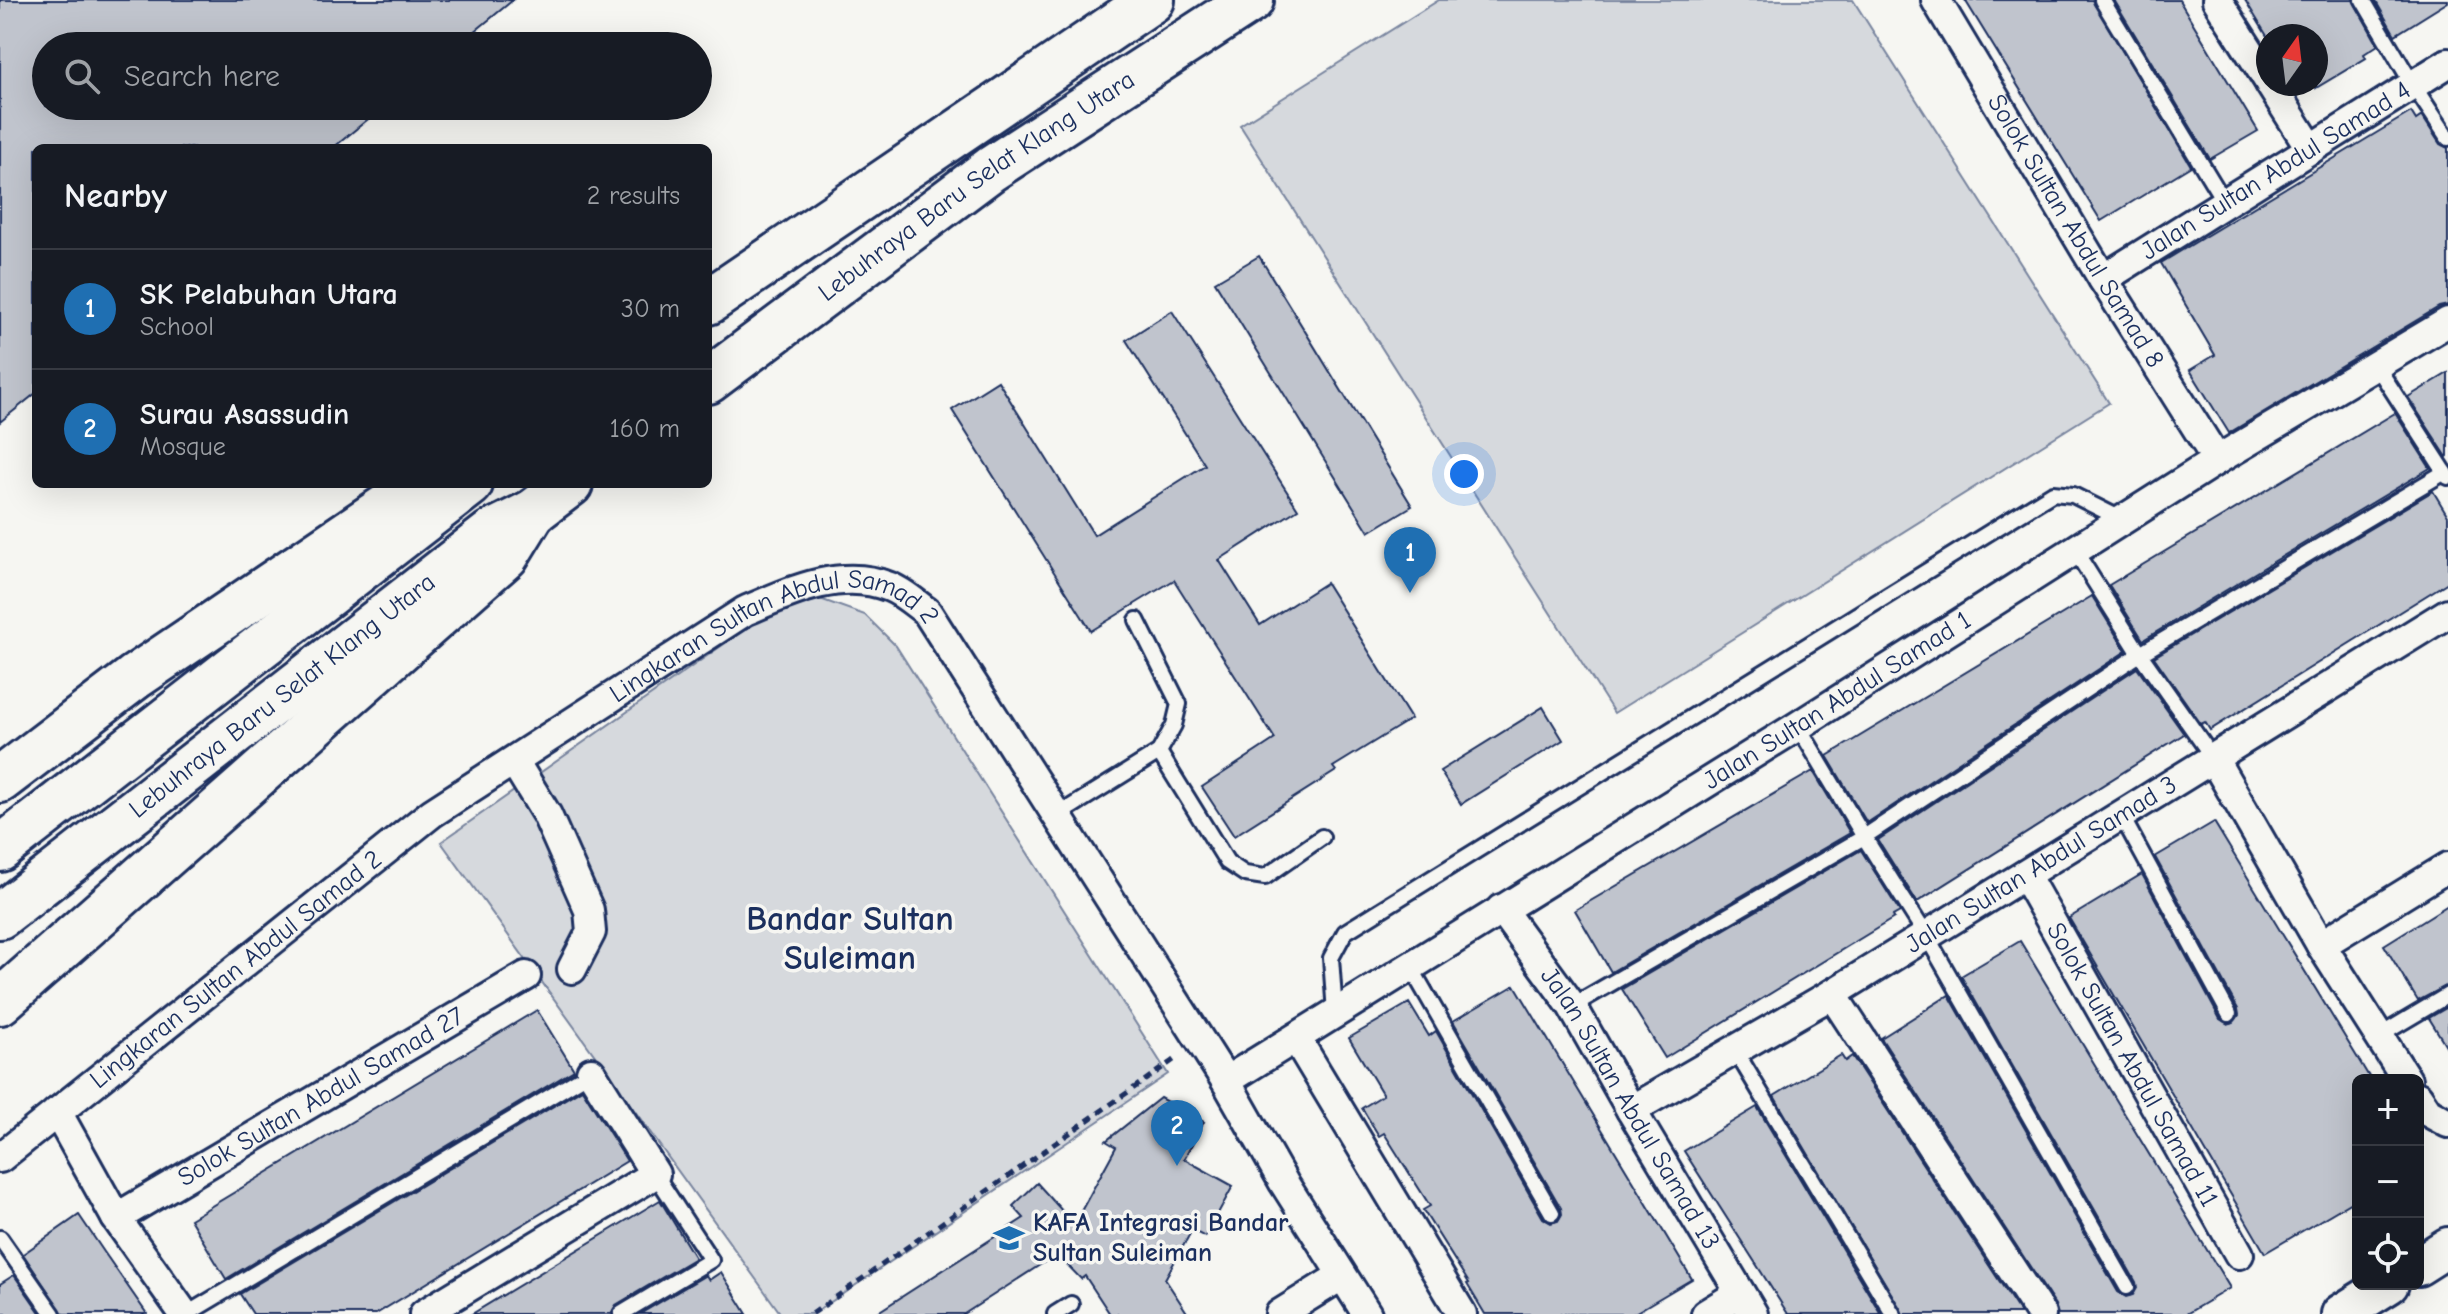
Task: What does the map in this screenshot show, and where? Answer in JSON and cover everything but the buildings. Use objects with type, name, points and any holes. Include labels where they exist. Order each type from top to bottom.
[{"type":"highway","name":"Lebuhraya Baru Selat Klang Utara","points":[[712,299],[1152,0]]},
{"type":"highway","name":"Lebuhraya Baru Selat Klang Utara","points":[[712,378],[991,169],[1251,0]]},
{"type":"highway","points":[[0,780],[135,677],[414,488]]},
{"type":"highway","name":"Lebuhraya Baru Selat Klang Utara","points":[[0,849],[465,488]]},
{"type":"highway","name":"Lebuhraya Baru Selat Klang Utara","points":[[0,916],[491,533],[533,512],[565,488]]},
{"type":"highway","points":[[0,1002],[506,556],[533,512]]},
{"type":"street","name":"Solok Sultan Abdul Samad 8","points":[[1936,0],[2103,279],[2217,460]]},
{"type":"street","points":[[2217,0],[2256,62]]},
{"type":"street","name":"Jalan Sultan Abdul Samad 4","points":[[2103,279],[2448,63]]},
{"type":"street","points":[[2278,96],[2311,149]]},
{"type":"street","name":"Jalan Sultan Abdul Samad 1","points":[[1226,1081],[1798,726],[2121,519],[2448,322]]},
{"type":"street","name":"Lingkaran Sultan Abdul Samad 2","points":[[0,1158],[432,813],[745,611],[797,589],[847,579],[890,587],[927,612],[1226,1081],[1284,1183],[1367,1314]]},
{"type":"street","name":"Jalan Sultan Abdul Samad 3","points":[[1631,1110],[1832,994],[2448,613]]},
{"type":"street","points":[[2213,758],[2321,945],[2403,1074]]},
{"type":"street","points":[[514,761],[547,815],[589,910],[591,932],[572,969]]},
{"type":"street","points":[[2321,945],[2448,867]]},
{"type":"street","name":"Solok Sultan Abdul Samad 11","points":[[2025,875],[2239,1254]]},
{"type":"street","name":"Jalan Sultan Abdul Samad 13","points":[[1501,909],[1572,1006],[1746,1304]]},
{"type":"street","name":"Solok Sultan Abdul Samad 27","points":[[116,1218],[526,976]]},
{"type":"street","points":[[1832,994],[2041,1314]]},
{"type":"street","points":[[1296,1038],[1462,1314]]},
{"type":"street","points":[[424,1314],[655,1174],[591,1072]]},
{"type":"street","points":[[2424,1106],[2428,1112],[2448,1123]]},
{"type":"street","points":[[57,1112],[116,1218],[185,1314]]},
{"type":"street","points":[[2424,1262],[2448,1247]]},
{"type":"street","points":[[1280,1314],[1341,1276]]},
{"type":"street","points":[[2341,1314],[2379,1290]]},
{"type":"street","points":[[1706,1314],[1746,1304]]},
{"type":"lane","points":[[2102,0],[2225,203]]},
{"type":"lane","points":[[2363,0],[2448,138]]},
{"type":"lane","points":[[1572,1006],[1864,837],[2140,654],[2446,474],[2376,365]]},
{"type":"lane","points":[[1335,1013],[1331,958],[1345,932],[2053,493],[2073,495],[2121,519]]},
{"type":"lane","points":[[2074,549],[2140,654],[2213,758]]},
{"type":"lane","points":[[1058,815],[1159,752],[1174,725],[1179,704],[1137,620]]},
{"type":"lane","points":[[1798,726],[1926,935],[2127,1287]]},
{"type":"lane","points":[[1159,752],[1227,862],[1245,874],[1265,877],[1322,837]]},
{"type":"lane","points":[[2121,815],[2229,1014]]},
{"type":"lane","points":[[1410,966],[1552,1213]]},
{"type":"lane","points":[[2379,1036],[2448,995]]},
{"type":"lane","points":[[1735,1050],[1893,1314]]},
{"type":"lane","points":[[185,1314],[591,1072]]},
{"type":"lane","points":[[621,1314],[711,1260],[655,1174]]},
{"type":"lane","points":[[0,1238],[53,1314]]},
{"type":"lane","points":[[1055,1314],[1071,1304]]},
{"type":"path","points":[[812,1314],[1200,1042]]},
{"type":"shaded area","points":[[1439,0],[1853,0],[2109,403],[1614,713],[1240,125]]},
{"type":"shaded area","points":[[820,599],[865,615],[896,646],[1168,1074],[813,1314],[781,1314],[441,842],[767,614]]},
{"type":"place","name":"SK Pelabuhan Utara","points":[[1410,593]]},
{"type":"place","name":"Surau Asassudin","points":[[1177,1166]]},
{"type":"place","name":"KAFA Integrasi Bandar Sultan Suleiman","points":[[1009,1238]]},
{"type":"district","name":"Bandar Sultan Suleiman","points":[[850,938]]}]
